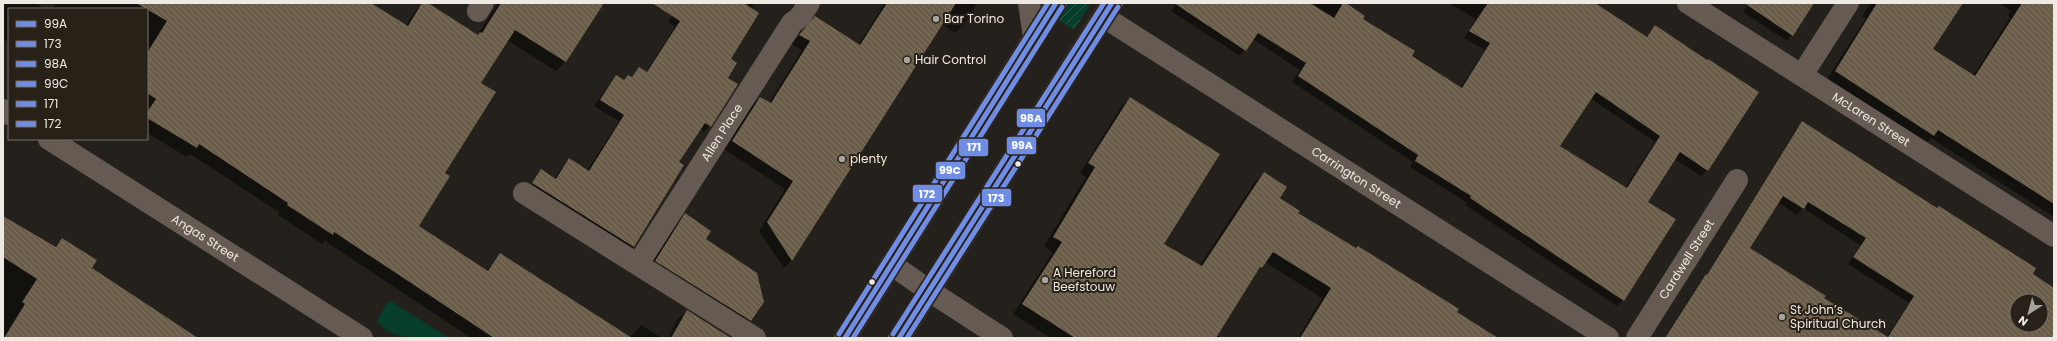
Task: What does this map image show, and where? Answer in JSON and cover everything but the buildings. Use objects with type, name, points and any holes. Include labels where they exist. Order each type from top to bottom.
[{"type":"main road","points":[[844,338],[1056,3]]},
{"type":"main road","points":[[899,338],[928,290],[1108,10]]},
{"type":"street","name":"Allen Place","points":[[638,264],[792,23],[800,17],[809,3]]},
{"type":"street","points":[[1029,3],[1034,38]]},
{"type":"street","name":"McLaren Street","points":[[1688,3],[2054,236]]},
{"type":"street","points":[[1802,75],[1848,3]]},
{"type":"street","name":"Carrington Street","points":[[1108,10],[1608,338]]},
{"type":"street","name":"Angas Street","points":[[51,140],[362,338]]},
{"type":"street","name":"Cardwell Street","points":[[1637,338],[1737,180]]},
{"type":"street","points":[[524,193],[755,338]]},
{"type":"street","points":[[892,264],[928,290],[1002,338]]},
{"type":"green space","points":[[1069,3],[1091,3],[1074,30],[1059,20]]},
{"type":"green space","points":[[389,300],[449,338],[408,337],[389,332],[382,327],[377,320]]},
{"type":"transit line","name":"172","points":[[839,334],[1048,3]]},
{"type":"transit line","name":"99C","points":[[845,338],[1056,3]]},
{"type":"transit line","name":"98A","points":[[893,334],[1104,3]]},
{"type":"transit line","name":"99A","points":[[899,338],[1112,3]]},
{"type":"transit line","name":"171","points":[[853,338],[1062,7]]},
{"type":"transit line","name":"173","points":[[907,338],[1118,7]]},
{"type":"place","name":"Bar Torino","points":[[936,19]]},
{"type":"place","name":"Hair Control","points":[[907,60]]},
{"type":"place","name":"plenty","points":[[842,159]]},
{"type":"place","name":"A Hereford Beefstouw","points":[[1045,280]]},
{"type":"place","name":"St John’s Spiritual Church","points":[[1782,317]]}]
